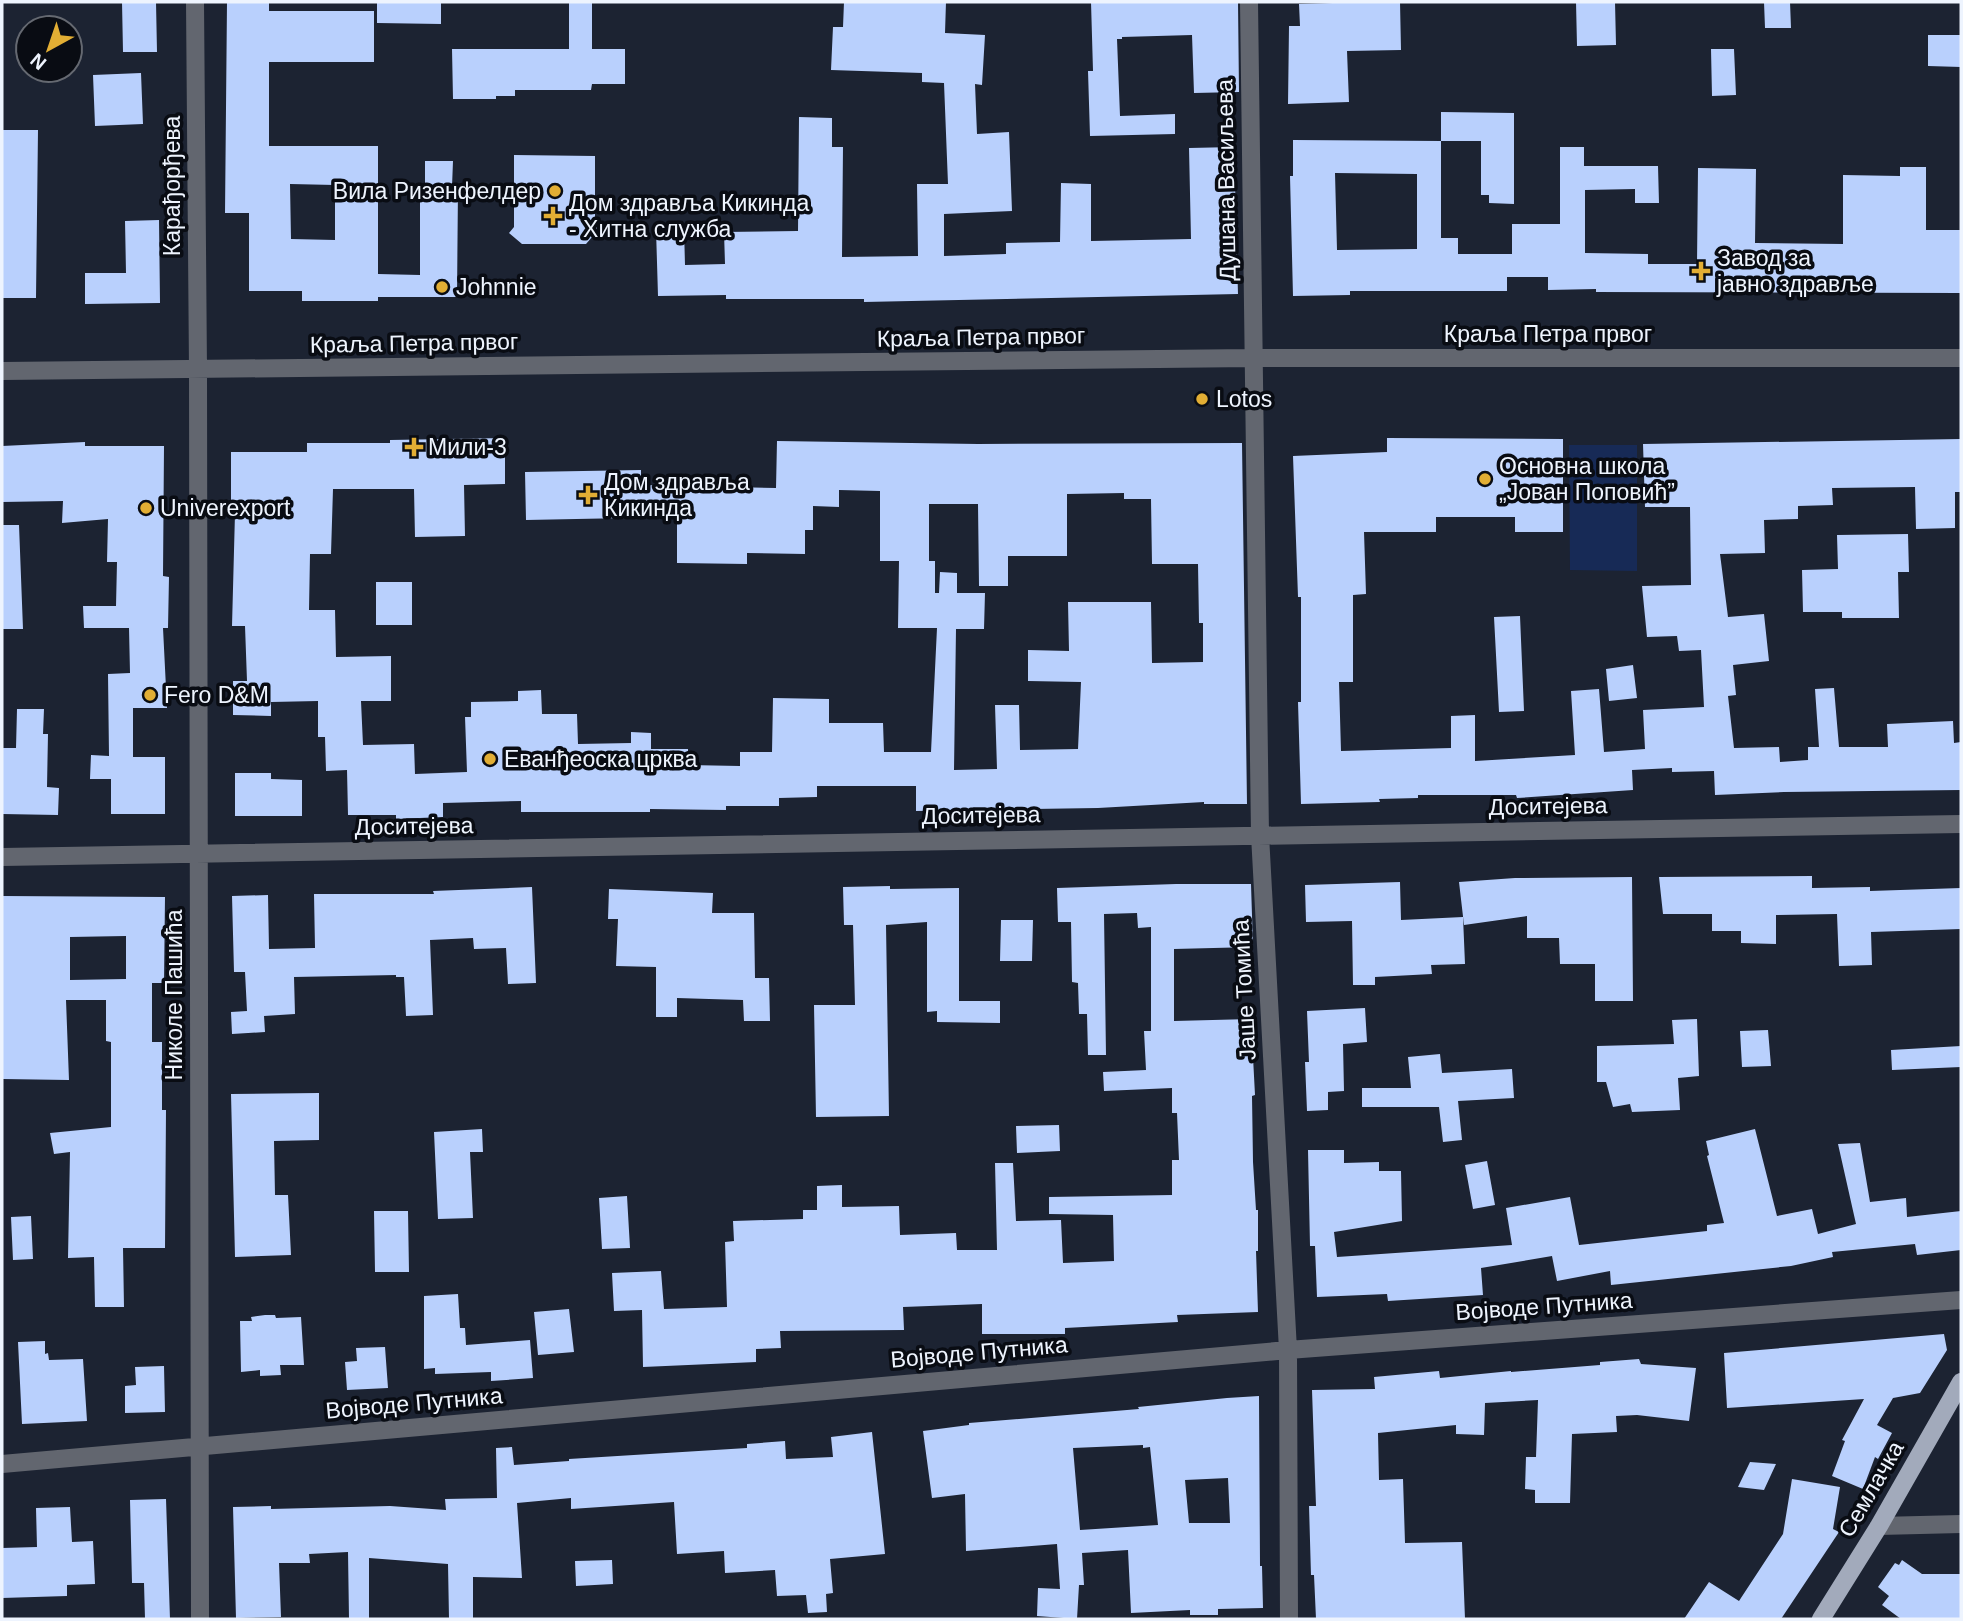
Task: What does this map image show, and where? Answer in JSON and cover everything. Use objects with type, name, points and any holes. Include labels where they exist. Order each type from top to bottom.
[{"type":"main road","name":"Семлачка","points":[[1821,1619],[1880,1526],[1961,1382]]},
{"type":"street","name":"Карађорђева","points":[[195,2],[198,370]]},
{"type":"street","name":"Душана Васиљева","points":[[1249,2],[1252,358]]},
{"type":"street","name":"Краља Петра првог","points":[[2,371],[1252,358],[1961,358]]},
{"type":"street","name":"Јаше Томића","points":[[1252,358],[1260,835],[1288,1350],[1289,1619]]},
{"type":"street","name":"Николе Пашића","points":[[198,370],[200,1619]]},
{"type":"street","name":"Доситејева","points":[[2,857],[1961,824]]},
{"type":"street","name":"Војводе Путника","points":[[2,1464],[1288,1350],[1961,1300]]},
{"type":"street","points":[[1880,1526],[1961,1524]]},
{"type":"shaded area","points":[[1569,445],[1637,445],[1637,571],[1570,570]]},
{"type":"building","points":[[122,2],[156,2],[157,52],[123,52]]},
{"type":"building","points":[[227,2],[269,2],[269,11],[374,11],[374,62],[269,62],[269,146],[378,146],[378,274],[420,275],[420,187],[425,187],[425,161],[453,161],[452,187],[458,187],[457,297],[302,301],[302,291],[249,291],[249,213],[225,213]],"holes":[[[290,184],[335,185],[335,240],[291,239]]]},
{"type":"building","points":[[377,2],[441,2],[441,24],[377,23]]},
{"type":"building","points":[[569,2],[592,2],[592,49],[625,49],[625,84],[592,84],[591,90],[515,90],[515,96],[496,96],[496,99],[453,99],[452,49],[569,49]]},
{"type":"building","points":[[844,2],[946,2],[945,33],[985,35],[982,85],[975,84],[977,134],[1009,132],[1012,211],[944,214],[944,256],[1006,254],[1006,243],[1060,242],[1061,183],[1091,184],[1091,241],[1191,239],[1189,148],[1234,147],[1238,294],[864,302],[864,299],[658,296],[656,229],[684,228],[685,265],[725,264],[724,232],[798,231],[799,117],[832,118],[832,147],[843,147],[842,257],[918,256],[917,184],[948,184],[944,83],[922,82],[922,73],[831,70],[833,27],[843,27]]},
{"type":"building","points":[[1091,2],[1238,2],[1239,92],[1194,93],[1192,35],[1122,37],[1117,39],[1120,116],[1175,114],[1175,134],[1090,136],[1088,71],[1093,71]]},
{"type":"building","points":[[1400,2],[1401,50],[1347,51],[1349,102],[1288,104],[1289,26],[1300,26],[1299,4]]},
{"type":"building","points":[[1576,2],[1615,2],[1616,45],[1577,46]]},
{"type":"building","points":[[1764,2],[1790,2],[1791,28],[1765,28]]},
{"type":"building","points":[[1928,35],[1961,35],[1961,67],[1928,66]]},
{"type":"building","points":[[1711,49],[1734,49],[1736,95],[1712,96]]},
{"type":"building","points":[[141,73],[143,124],[95,126],[93,75]]},
{"type":"building","points":[[1441,112],[1514,113],[1514,204],[1489,203],[1489,195],[1481,195],[1481,141],[1441,141]]},
{"type":"building","points":[[2,130],[38,130],[36,298],[2,298]]},
{"type":"building","points":[[1293,140],[1441,141],[1441,238],[1458,238],[1458,254],[1512,254],[1512,224],[1560,224],[1560,147],[1584,147],[1584,166],[1658,166],[1659,203],[1635,203],[1635,189],[1585,190],[1585,253],[1648,254],[1648,264],[1697,264],[1698,168],[1756,169],[1755,243],[1843,244],[1843,175],[1900,176],[1900,167],[1926,167],[1926,230],[1961,230],[1961,293],[1596,292],[1596,289],[1548,290],[1548,277],[1507,277],[1507,291],[1350,291],[1350,295],[1293,296],[1290,176],[1293,176]],"holes":[[[1335,173],[1417,174],[1417,249],[1337,250]]]},
{"type":"building","name":"Вила Ризенфелдер","points":[[514,155],[595,156],[595,225],[599,229],[586,244],[522,244],[509,233],[514,227]]},
{"type":"building","points":[[159,220],[160,303],[85,304],[85,273],[126,273],[125,221]]},
{"type":"building","points":[[505,438],[505,484],[464,485],[465,536],[415,537],[414,489],[333,489],[331,554],[310,554],[309,610],[335,610],[336,657],[391,656],[391,701],[361,701],[363,745],[414,744],[415,774],[467,772],[465,717],[471,717],[471,702],[518,701],[518,691],[541,690],[542,714],[577,714],[578,744],[631,743],[631,732],[651,733],[651,749],[688,749],[688,765],[740,766],[740,752],[772,752],[773,698],[829,699],[829,723],[883,723],[884,752],[931,752],[937,628],[898,628],[899,561],[880,561],[880,491],[839,490],[839,507],[813,506],[813,530],[805,530],[805,554],[747,553],[747,564],[677,563],[677,517],[526,520],[525,472],[641,470],[641,485],[776,488],[777,441],[978,444],[1242,443],[1247,804],[1204,802],[1098,808],[916,811],[916,786],[817,786],[817,797],[779,798],[779,806],[726,806],[726,810],[521,812],[521,801],[443,803],[443,817],[396,819],[396,815],[348,815],[347,770],[326,771],[325,737],[318,737],[318,701],[271,702],[271,716],[233,715],[233,681],[247,681],[245,626],[232,626],[235,513],[231,513],[231,452],[307,452],[307,443],[390,443],[390,440]],"holes":[[[1124,493],[1124,499],[1151,499],[1152,564],[1198,564],[1203,662],[1152,663],[1151,602],[1068,602],[1069,651],[1028,650],[1028,681],[1081,682],[1078,749],[1020,750],[1019,705],[995,705],[997,769],[954,770],[956,629],[984,629],[985,593],[957,593],[957,573],[940,572],[939,593],[935,593],[935,561],[929,561],[929,504],[978,504],[979,586],[1008,586],[1008,556],[1067,556],[1067,494]]]},
{"type":"building","points":[[1387,438],[1563,439],[1563,532],[1515,532],[1515,517],[1436,517],[1436,532],[1364,532],[1366,594],[1353,595],[1353,682],[1339,682],[1341,751],[1451,748],[1451,716],[1475,715],[1475,761],[1575,755],[1571,691],[1599,689],[1604,752],[1645,749],[1643,710],[1704,707],[1701,650],[1679,651],[1677,636],[1647,637],[1642,586],[1691,585],[1690,507],[1645,507],[1643,444],[1961,439],[1961,492],[1955,492],[1955,528],[1916,529],[1915,487],[1832,488],[1833,505],[1798,506],[1798,519],[1764,520],[1765,553],[1720,554],[1728,617],[1764,614],[1769,661],[1733,665],[1736,695],[1728,696],[1734,748],[1779,747],[1780,762],[1808,760],[1808,747],[1819,747],[1815,689],[1834,688],[1839,747],[1888,747],[1887,724],[1953,721],[1954,743],[1961,742],[1961,790],[1715,795],[1714,771],[1672,772],[1672,768],[1632,770],[1633,790],[1517,798],[1516,795],[1418,795],[1418,798],[1379,799],[1380,802],[1301,804],[1298,702],[1301,702],[1301,597],[1298,597],[1293,456],[1387,452]]},
{"type":"building","points":[[85,442],[85,446],[164,446],[163,576],[169,577],[168,628],[163,628],[167,708],[133,708],[133,757],[165,757],[165,814],[111,814],[111,779],[90,779],[91,755],[109,756],[108,674],[130,673],[129,628],[84,628],[83,606],[116,606],[117,562],[107,562],[108,519],[62,523],[63,501],[2,502],[2,446]]},
{"type":"building","points":[[2,525],[19,525],[23,629],[2,629]]},
{"type":"building","points":[[1908,534],[1909,572],[1898,572],[1899,618],[1842,618],[1842,612],[1803,612],[1802,570],[1838,569],[1837,535]]},
{"type":"building","points":[[376,582],[412,582],[412,625],[376,625]]},
{"type":"building","points":[[1520,616],[1524,711],[1499,712],[1494,617]]},
{"type":"building","points":[[1633,665],[1637,698],[1609,701],[1606,669]]},
{"type":"building","points":[[17,709],[44,709],[43,734],[48,734],[47,787],[59,788],[58,815],[2,814],[2,748],[16,748]]},
{"type":"building","points":[[235,773],[271,773],[271,779],[302,780],[302,816],[235,816]]},
{"type":"building","points":[[1812,876],[1812,888],[1870,887],[1870,891],[1961,888],[1961,929],[1871,932],[1872,965],[1839,966],[1837,914],[1776,915],[1776,944],[1741,943],[1741,931],[1712,931],[1712,914],[1663,914],[1659,877]]},
{"type":"building","points":[[1632,877],[1633,1001],[1595,1001],[1595,964],[1560,964],[1559,938],[1527,938],[1527,916],[1464,925],[1459,882],[1515,878]]},
{"type":"building","points":[[1400,882],[1401,920],[1463,917],[1465,964],[1431,965],[1432,974],[1375,977],[1375,985],[1353,985],[1352,921],[1306,922],[1305,885]]},
{"type":"building","points":[[1251,884],[1253,947],[1174,949],[1174,1021],[1251,1019],[1255,1095],[1252,1096],[1253,1162],[1258,1210],[1258,1312],[1177,1315],[1178,1322],[1065,1328],[1065,1334],[982,1334],[982,1304],[903,1307],[904,1330],[780,1331],[781,1348],[756,1349],[756,1362],[643,1367],[642,1310],[614,1311],[612,1273],[661,1271],[664,1309],[727,1307],[725,1242],[734,1241],[733,1221],[803,1219],[803,1210],[817,1210],[817,1186],[842,1185],[842,1207],[899,1206],[900,1235],[956,1233],[957,1250],[997,1250],[995,1163],[1013,1163],[1016,1221],[1061,1220],[1063,1263],[1114,1261],[1113,1215],[1049,1214],[1049,1197],[1172,1195],[1172,1160],[1179,1160],[1177,1113],[1172,1113],[1172,1088],[1104,1091],[1103,1072],[1146,1070],[1144,1031],[1151,1031],[1151,927],[1138,928],[1137,913],[1104,914],[1106,1055],[1088,1055],[1087,1014],[1079,1014],[1078,983],[1072,982],[1071,922],[1058,922],[1057,888]]},
{"type":"building","points":[[890,886],[890,889],[959,888],[959,1001],[1000,1001],[1000,1023],[937,1022],[937,1011],[927,1012],[927,922],[886,925],[889,1116],[816,1117],[814,1005],[855,1005],[853,925],[844,925],[843,887]]},
{"type":"building","points":[[532,887],[536,983],[508,984],[506,948],[474,949],[473,938],[430,940],[433,1015],[406,1016],[404,977],[294,977],[295,1014],[264,1016],[265,1032],[232,1034],[231,1012],[247,1011],[245,972],[234,972],[232,896],[268,895],[269,949],[315,948],[314,894],[434,894],[433,891]]},
{"type":"building","points":[[609,889],[713,893],[712,913],[754,913],[755,978],[769,978],[770,1021],[744,1021],[743,1000],[677,998],[677,1017],[656,1017],[656,967],[616,966],[618,919],[608,919]]},
{"type":"building","points":[[2,896],[165,897],[164,983],[152,983],[152,1042],[162,1042],[162,1110],[166,1110],[165,1248],[123,1248],[124,1307],[95,1307],[94,1257],[68,1258],[70,1152],[54,1154],[50,1133],[111,1127],[111,1042],[106,1041],[106,1000],[66,1000],[69,1080],[3,1079]],"holes":[[[126,936],[126,979],[70,980],[70,937]]]},
{"type":"building","points":[[1001,920],[1033,920],[1032,961],[1000,961]]},
{"type":"building","points":[[1365,1008],[1367,1042],[1343,1044],[1344,1091],[1328,1092],[1328,1110],[1307,1111],[1307,1011]]},
{"type":"building","points":[[1697,1019],[1699,1076],[1678,1078],[1680,1110],[1632,1112],[1630,1104],[1613,1107],[1606,1082],[1597,1082],[1597,1046],[1674,1044],[1672,1020]]},
{"type":"building","points":[[1768,1030],[1771,1066],[1742,1067],[1740,1031]]},
{"type":"building","points":[[1961,1046],[1961,1067],[1892,1070],[1891,1050]]},
{"type":"building","points":[[1440,1054],[1442,1073],[1512,1069],[1514,1098],[1458,1101],[1462,1140],[1443,1142],[1439,1107],[1362,1107],[1362,1088],[1411,1088],[1408,1057]]},
{"type":"building","points":[[319,1093],[319,1140],[274,1141],[275,1195],[288,1195],[291,1255],[235,1257],[231,1094]]},
{"type":"building","points":[[1059,1125],[1060,1151],[1017,1153],[1016,1126]]},
{"type":"building","points":[[482,1129],[483,1152],[470,1152],[473,1218],[438,1219],[434,1132]]},
{"type":"building","points":[[1755,1129],[1777,1216],[1812,1209],[1818,1234],[1856,1224],[1838,1144],[1860,1143],[1870,1202],[1906,1198],[1907,1217],[1961,1211],[1961,1250],[1917,1255],[1915,1244],[1832,1252],[1833,1257],[1791,1266],[1611,1285],[1610,1271],[1557,1281],[1552,1256],[1481,1268],[1483,1295],[1388,1301],[1387,1294],[1317,1297],[1315,1246],[1310,1246],[1308,1150],[1344,1150],[1344,1163],[1379,1162],[1379,1171],[1401,1171],[1402,1221],[1334,1232],[1337,1257],[1512,1245],[1506,1208],[1570,1197],[1579,1245],[1707,1231],[1707,1225],[1724,1223],[1707,1156],[1706,1141]]},
{"type":"building","points":[[1487,1161],[1495,1205],[1473,1209],[1465,1165]]},
{"type":"building","points":[[627,1196],[630,1248],[602,1249],[599,1198]]},
{"type":"building","points":[[374,1211],[408,1211],[409,1272],[375,1272]]},
{"type":"building","points":[[31,1216],[33,1259],[13,1260],[11,1217]]},
{"type":"building","points":[[458,1294],[460,1328],[465,1328],[466,1345],[530,1340],[533,1378],[491,1381],[491,1372],[435,1374],[435,1368],[424,1369],[424,1296]]},
{"type":"building","points":[[569,1309],[574,1352],[538,1355],[534,1312]]},
{"type":"building","points":[[275,1315],[276,1318],[301,1317],[304,1365],[280,1365],[281,1375],[260,1376],[260,1370],[241,1372],[240,1321],[252,1321],[251,1317]]},
{"type":"building","points":[[1944,1334],[1947,1350],[1920,1393],[1893,1398],[1877,1425],[1892,1433],[1878,1459],[1875,1457],[1863,1489],[1832,1476],[1845,1441],[1842,1440],[1864,1399],[1727,1408],[1724,1353]]},
{"type":"building","points":[[45,1341],[45,1354],[48,1353],[49,1360],[83,1359],[87,1421],[22,1424],[18,1342]]},
{"type":"building","points":[[385,1347],[388,1388],[347,1390],[345,1362],[357,1361],[356,1348]]},
{"type":"building","points":[[1639,1359],[1641,1364],[1696,1368],[1689,1421],[1637,1415],[1616,1416],[1617,1432],[1572,1434],[1570,1503],[1535,1503],[1535,1490],[1525,1489],[1526,1457],[1536,1457],[1538,1400],[1485,1403],[1484,1435],[1456,1434],[1456,1425],[1378,1433],[1379,1480],[1403,1479],[1405,1543],[1462,1542],[1465,1619],[1316,1619],[1314,1575],[1311,1575],[1309,1506],[1316,1506],[1312,1390],[1375,1389],[1374,1377],[1439,1371],[1440,1378],[1600,1365],[1600,1362]]},
{"type":"building","points":[[164,1366],[165,1412],[125,1413],[125,1386],[136,1385],[135,1367]]},
{"type":"building","points":[[1259,1396],[1260,1566],[1263,1608],[1218,1609],[1218,1615],[1190,1615],[1190,1610],[1131,1613],[1128,1550],[1082,1553],[1084,1585],[1079,1585],[1077,1619],[1037,1616],[1038,1588],[1060,1589],[1057,1544],[966,1551],[965,1494],[932,1498],[923,1431],[969,1423],[1139,1409],[1138,1407]],"holes":[[[1143,1445],[1143,1448],[1150,1447],[1158,1525],[1080,1530],[1073,1448]],[[1228,1478],[1230,1523],[1189,1523],[1185,1480]]]},
{"type":"building","points":[[872,1432],[885,1554],[830,1559],[833,1593],[826,1594],[827,1612],[808,1613],[806,1595],[777,1596],[775,1570],[725,1573],[724,1551],[677,1554],[674,1502],[571,1509],[571,1498],[517,1503],[522,1578],[473,1577],[473,1619],[449,1619],[448,1564],[369,1558],[369,1619],[349,1619],[348,1552],[309,1554],[310,1563],[279,1563],[281,1617],[236,1618],[233,1507],[271,1506],[271,1509],[390,1506],[446,1510],[445,1499],[497,1498],[496,1448],[512,1447],[514,1465],[747,1448],[747,1444],[785,1441],[786,1459],[833,1457],[831,1437]]},
{"type":"building","points":[[1750,1462],[1776,1464],[1764,1490],[1738,1487]]},
{"type":"building","points":[[1792,1479],[1840,1487],[1833,1529],[1839,1532],[1781,1619],[1684,1619],[1709,1582],[1739,1601],[1783,1534]]},
{"type":"building","points":[[166,1499],[170,1619],[145,1619],[144,1583],[132,1583],[130,1500]]},
{"type":"building","points":[[70,1507],[72,1542],[93,1541],[95,1584],[67,1585],[67,1596],[2,1598],[2,1548],[37,1547],[36,1508]]},
{"type":"building","points":[[612,1560],[613,1584],[576,1586],[575,1561]]},
{"type":"building","points":[[1902,1560],[1922,1574],[1961,1574],[1961,1619],[1901,1619],[1882,1605],[1889,1596],[1878,1587],[1895,1563],[1899,1565]]},
{"type":"place","name":"Вила Ризенфелдер","points":[[555,191]]},
{"type":"place","name":"Дом здравља Кикинда - Хитна служба","points":[[553,216]]},
{"type":"place","name":"Завод за јавно здравље","points":[[1701,271]]},
{"type":"place","name":"Johnnie","points":[[442,287]]},
{"type":"place","name":"Lotos","points":[[1202,399]]},
{"type":"place","name":"Мили-3","points":[[414,447]]},
{"type":"place","name":"Основна школа „Јован Поповић”","points":[[1485,479]]},
{"type":"place","name":"Дом здравља Кикинда","points":[[588,495]]},
{"type":"place","name":"Univerexport","points":[[146,508]]},
{"type":"place","name":"Fero D&M","points":[[150,695]]},
{"type":"place","name":"Еванђеоска црква","points":[[490,759]]}]
